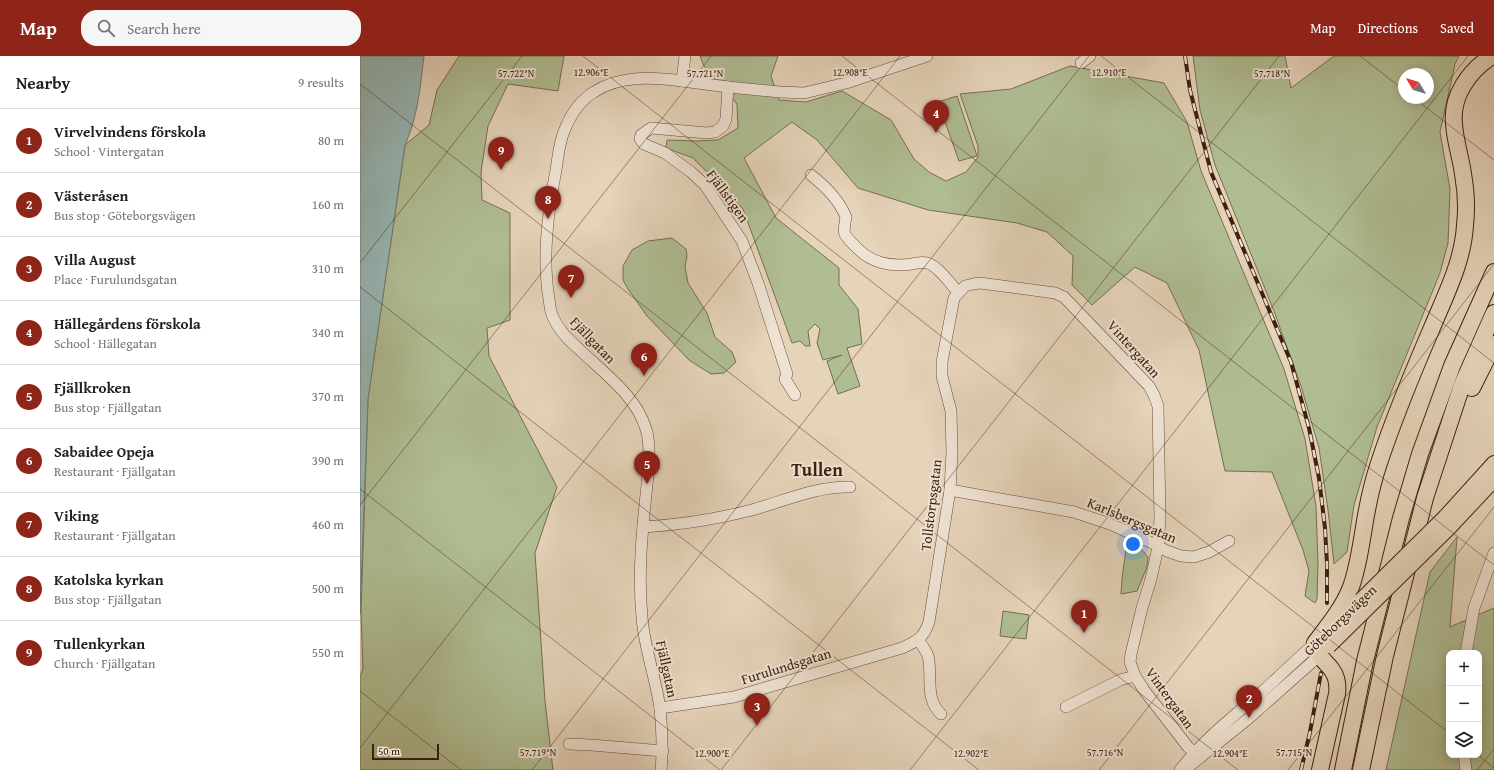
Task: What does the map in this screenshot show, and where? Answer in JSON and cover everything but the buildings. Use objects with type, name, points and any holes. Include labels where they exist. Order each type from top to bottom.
[{"type":"highway","points":[[1320,770],[1338,685],[1323,644],[1351,588],[1360,554],[1367,508],[1378,465],[1397,411],[1452,280],[1461,253],[1465,226],[1466,200],[1454,125],[1454,112],[1457,99],[1467,80],[1482,63],[1492,56]]},
{"type":"highway","points":[[1343,770],[1367,654],[1401,518],[1420,454],[1452,366],[1494,272]]},
{"type":"highway","points":[[1361,770],[1387,649],[1425,498],[1462,385],[1494,313]]},
{"type":"highway","points":[[1438,457],[1494,344]]},
{"type":"main road","name":"Göteborgsvägen","points":[[1323,644],[1447,523],[1494,462]]},
{"type":"main road","name":"Göteborgsvägen","points":[[1323,644],[1361,600],[1494,480]]},
{"type":"street","points":[[682,81],[684,56]]},
{"type":"street","name":"Fjällgatan","points":[[661,770],[663,751],[660,708],[647,653],[642,618],[640,580],[649,465],[649,448],[646,430],[635,405],[560,330],[552,315],[547,288],[547,241],[550,205],[564,129],[581,102],[607,84],[624,80],[654,77],[728,87],[780,92],[804,92],[846,83],[927,56]]},
{"type":"street","points":[[1081,63],[1090,56]]},
{"type":"street","name":"Fjällstigen","points":[[728,87],[726,119],[719,129],[706,133],[652,128],[641,135],[640,139],[644,144],[665,153],[691,172],[705,185],[742,241],[758,283],[787,374],[784,380],[795,395]]},
{"type":"street","points":[[811,175],[824,185],[839,204],[846,217],[844,232],[846,237],[865,256],[882,263],[895,265],[922,262],[929,264],[936,267],[958,292]]},
{"type":"street","name":"Vintergatan","points":[[958,292],[965,286],[980,283],[1055,293],[1064,297],[1149,386],[1154,395],[1158,406],[1160,518],[1158,547],[1130,662],[1135,676],[1168,723],[1194,752]]},
{"type":"street","name":"Tollstorpsgatan","points":[[918,640],[923,635],[929,622],[950,490],[952,452],[951,411],[941,369],[951,311],[954,298],[958,292]]},
{"type":"street","points":[[643,527],[661,526],[700,520],[750,510],[828,488],[850,488]]},
{"type":"street","name":"Karlsbergsgatan","points":[[950,490],[1074,512],[1116,527],[1166,551],[1181,556],[1194,556],[1209,552],[1229,541]]},
{"type":"street","points":[[1467,650],[1474,608],[1494,552]]},
{"type":"street","points":[[918,640],[928,654],[931,701],[936,710],[941,714]]},
{"type":"street","name":"Furulundsgatan","points":[[660,708],[734,697],[871,658],[902,648],[918,640]]},
{"type":"street","name":"Göteborgsvägen","points":[[1180,770],[1194,752],[1224,723],[1295,663],[1323,644]]},
{"type":"street","name":"Göteborgsvägen","points":[[1184,770],[1244,722],[1323,644]]},
{"type":"street","points":[[1066,707],[1120,680],[1135,676]]},
{"type":"street","points":[[569,744],[663,751]]},
{"type":"street","points":[[1464,758],[1466,770]]},
{"type":"green space","points":[[459,56],[564,56],[558,91],[508,84],[488,126],[481,172],[482,200],[510,213],[510,320],[487,328],[489,356],[557,487],[535,553],[545,701],[553,770],[360,770],[360,676],[363,669],[361,613],[368,399],[405,145],[429,125],[437,90]]},
{"type":"green space","points":[[700,56],[778,56],[771,76],[779,100],[806,102],[842,91],[891,120],[914,159],[929,172],[946,181],[966,172],[978,157],[978,146],[960,94],[1011,89],[1070,66],[1164,83],[1187,122],[1201,171],[1284,369],[1305,439],[1316,506],[1318,563],[1317,599],[1315,603],[1305,596],[1309,571],[1303,550],[1272,472],[1225,471],[1199,350],[1167,283],[1135,267],[1092,305],[1072,285],[1073,256],[1047,232],[1017,223],[928,210],[858,188],[817,140],[792,122],[744,158],[776,218],[839,268],[839,285],[858,309],[862,344],[847,348],[860,386],[838,394],[827,361],[842,355],[823,360],[817,343],[820,329],[815,324],[808,331],[810,346],[805,346],[800,341],[792,343],[743,209],[693,158],[666,148],[667,140],[718,140],[738,128],[737,104],[704,66]]},
{"type":"green space","points":[[1193,56],[1285,56],[1291,88],[1334,56],[1459,56],[1455,64],[1440,132],[1450,189],[1448,243],[1440,273],[1377,427],[1354,505],[1347,552],[1334,564],[1319,448],[1301,386],[1274,311],[1215,165],[1200,110]]},
{"type":"green space","points":[[957,96],[977,156],[959,161],[938,102]]},
{"type":"green space","points":[[672,238],[686,249],[687,256],[685,267],[688,283],[707,313],[715,337],[732,352],[736,362],[724,373],[711,374],[689,360],[647,316],[623,280],[623,266],[632,250],[648,241]]},
{"type":"green space","points":[[1457,537],[1450,627],[1494,608],[1494,770],[1386,770],[1430,572]]},
{"type":"green space","points":[[1127,542],[1134,543],[1148,557],[1147,567],[1137,591],[1121,594],[1122,579]]},
{"type":"green space","points":[[1003,611],[1029,615],[1026,639],[1000,636]]},
{"type":"water","points":[[360,56],[424,56],[416,113],[405,145],[368,399],[360,614]]},
{"type":"railway","points":[[1185,56],[1190,90],[1211,172],[1291,362],[1309,428],[1319,478],[1325,528],[1327,603]]},
{"type":"railway","points":[[1301,770],[1321,673]]},
{"type":"place","name":"Hällegårdens förskola","points":[[936,133]]},
{"type":"place","name":"Tullenkyrkan","points":[[501,170]]},
{"type":"place","name":"Katolska kyrkan","points":[[548,219]]},
{"type":"place","name":"Viking","points":[[571,298]]},
{"type":"place","name":"Sabaidee Opeja","points":[[644,376]]},
{"type":"place","name":"Fjällkroken","points":[[647,484]]},
{"type":"place","name":"Virvelvindens förskola","points":[[1084,633]]},
{"type":"place","name":"Västeråsen","points":[[1249,718]]},
{"type":"place","name":"Villa August","points":[[757,726]]},
{"type":"district","name":"Tullen","points":[[817,470]]}]
